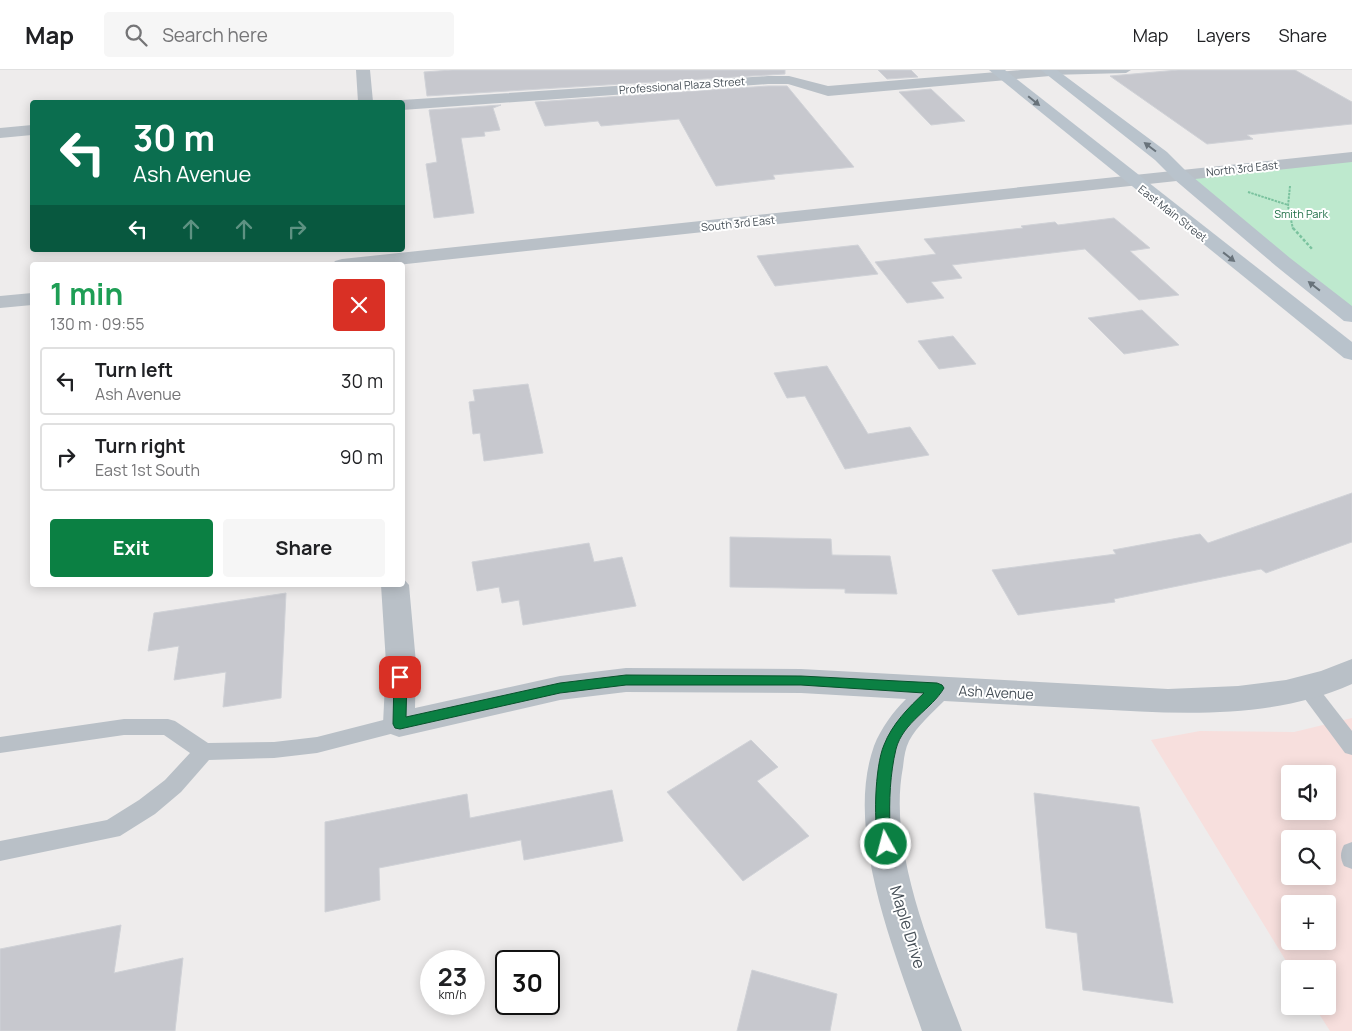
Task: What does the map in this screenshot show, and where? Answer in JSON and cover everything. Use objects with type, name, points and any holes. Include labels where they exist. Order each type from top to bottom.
[{"type":"street","points":[[363,70],[366,100]]},
{"type":"street","points":[[1049,71],[1161,156],[1181,176],[1352,316]]},
{"type":"street","name":"Professional Plaza Street","points":[[405,105],[768,80],[789,80],[828,91],[1000,73],[1049,71]]},
{"type":"street","name":"East Main Street","points":[[1000,73],[1352,354]]},
{"type":"street","points":[[0,133],[30,130]]},
{"type":"street","name":"North 3rd East","points":[[1133,181],[1352,157]]},
{"type":"street","name":"South 3rd East","points":[[357,262],[1133,181]]},
{"type":"street","points":[[0,302],[30,299]]},
{"type":"street","points":[[395,587],[401,663],[400,724]]},
{"type":"street","name":"Ash Avenue","points":[[400,724],[560,688],[626,680],[801,680],[1168,701],[1229,700],[1277,693],[1336,679],[1352,671]]},
{"type":"street","name":"Maple Drive","points":[[937,688],[909,716],[890,746],[884,781],[883,828],[899,909],[942,1031]]},
{"type":"lane","points":[[1049,71],[1126,70]]},
{"type":"lane","points":[[1306,686],[1352,747]]},
{"type":"lane","points":[[0,745],[124,727],[168,727],[204,752],[274,750],[317,745],[400,724]]},
{"type":"lane","points":[[0,851],[112,829],[147,807],[173,786],[204,752]]},
{"type":"lane","points":[[1352,852],[1352,859]]},
{"type":"path","points":[[1294,185],[1289,187],[1289,222],[1295,234],[1319,255]]},
{"type":"path","points":[[1245,191],[1288,205]]},
{"type":"shaded area","points":[[1352,718],[1352,1031],[1330,1031],[1320,1015],[1336,1015],[1336,960],[1285,960],[1151,740],[1200,731],[1294,732]]},
{"type":"green space","name":"Smith Park","points":[[1352,157],[1352,316],[1181,176]]},
{"type":"building","points":[[452,70],[785,70],[785,74],[427,96],[424,72]]},
{"type":"building","points":[[878,70],[911,70],[918,77],[887,79]]},
{"type":"building","points":[[1178,70],[1295,70],[1352,102],[1352,124],[1247,135],[1253,139],[1207,144],[1110,76]]},
{"type":"building","points":[[787,86],[854,167],[773,175],[775,179],[716,186],[679,119],[601,126],[598,121],[545,126],[535,102]]},
{"type":"building","points":[[931,89],[965,121],[931,125],[899,92]]},
{"type":"building","points":[[501,105],[493,108],[500,130],[484,132],[485,136],[461,138],[474,213],[434,218],[426,164],[437,162],[429,110]]},
{"type":"building","points":[[1114,218],[1150,248],[1130,251],[1179,295],[1139,300],[1085,249],[952,265],[962,278],[931,282],[944,298],[907,303],[875,262],[936,254],[924,239],[1023,228],[1021,226],[1055,222],[1058,225]]},
{"type":"building","points":[[858,245],[878,274],[775,286],[757,256]]},
{"type":"building","points":[[1142,310],[1179,345],[1124,354],[1088,318]]},
{"type":"building","points":[[953,336],[976,364],[939,369],[918,341]]},
{"type":"building","points":[[827,366],[868,434],[910,427],[929,455],[845,469],[805,396],[787,398],[774,373]]},
{"type":"building","points":[[528,384],[543,453],[484,461],[480,433],[473,434],[469,402],[475,401],[473,390]]},
{"type":"building","points":[[1352,493],[1352,542],[1266,573],[1261,569],[1114,599],[1115,602],[1018,615],[992,570],[1116,554],[1113,550],[1200,534],[1208,543]]},
{"type":"building","points":[[730,537],[831,539],[832,555],[890,556],[897,594],[845,593],[845,589],[730,587]]},
{"type":"building","points":[[589,543],[594,562],[622,557],[636,606],[523,625],[519,600],[502,603],[499,587],[477,591],[472,562]]},
{"type":"building","points":[[286,593],[281,698],[223,707],[226,672],[174,680],[179,646],[148,651],[154,613]]},
{"type":"building","points":[[751,740],[778,767],[757,781],[809,836],[743,881],[667,792]]},
{"type":"building","points":[[612,790],[623,841],[524,860],[521,840],[379,868],[380,900],[325,912],[325,822],[467,794],[470,818]]},
{"type":"building","points":[[1034,793],[1139,807],[1173,1003],[1083,990],[1077,933],[1046,928]]},
{"type":"building","points":[[121,925],[114,973],[183,958],[175,1031],[0,1031],[0,949]]},
{"type":"building","points":[[752,970],[837,994],[830,1031],[737,1031]]},
{"type":"route","points":[[400,677],[400,724],[560,688],[626,680],[801,680],[937,688],[909,716],[890,746],[884,781],[883,828],[886,844]]}]
